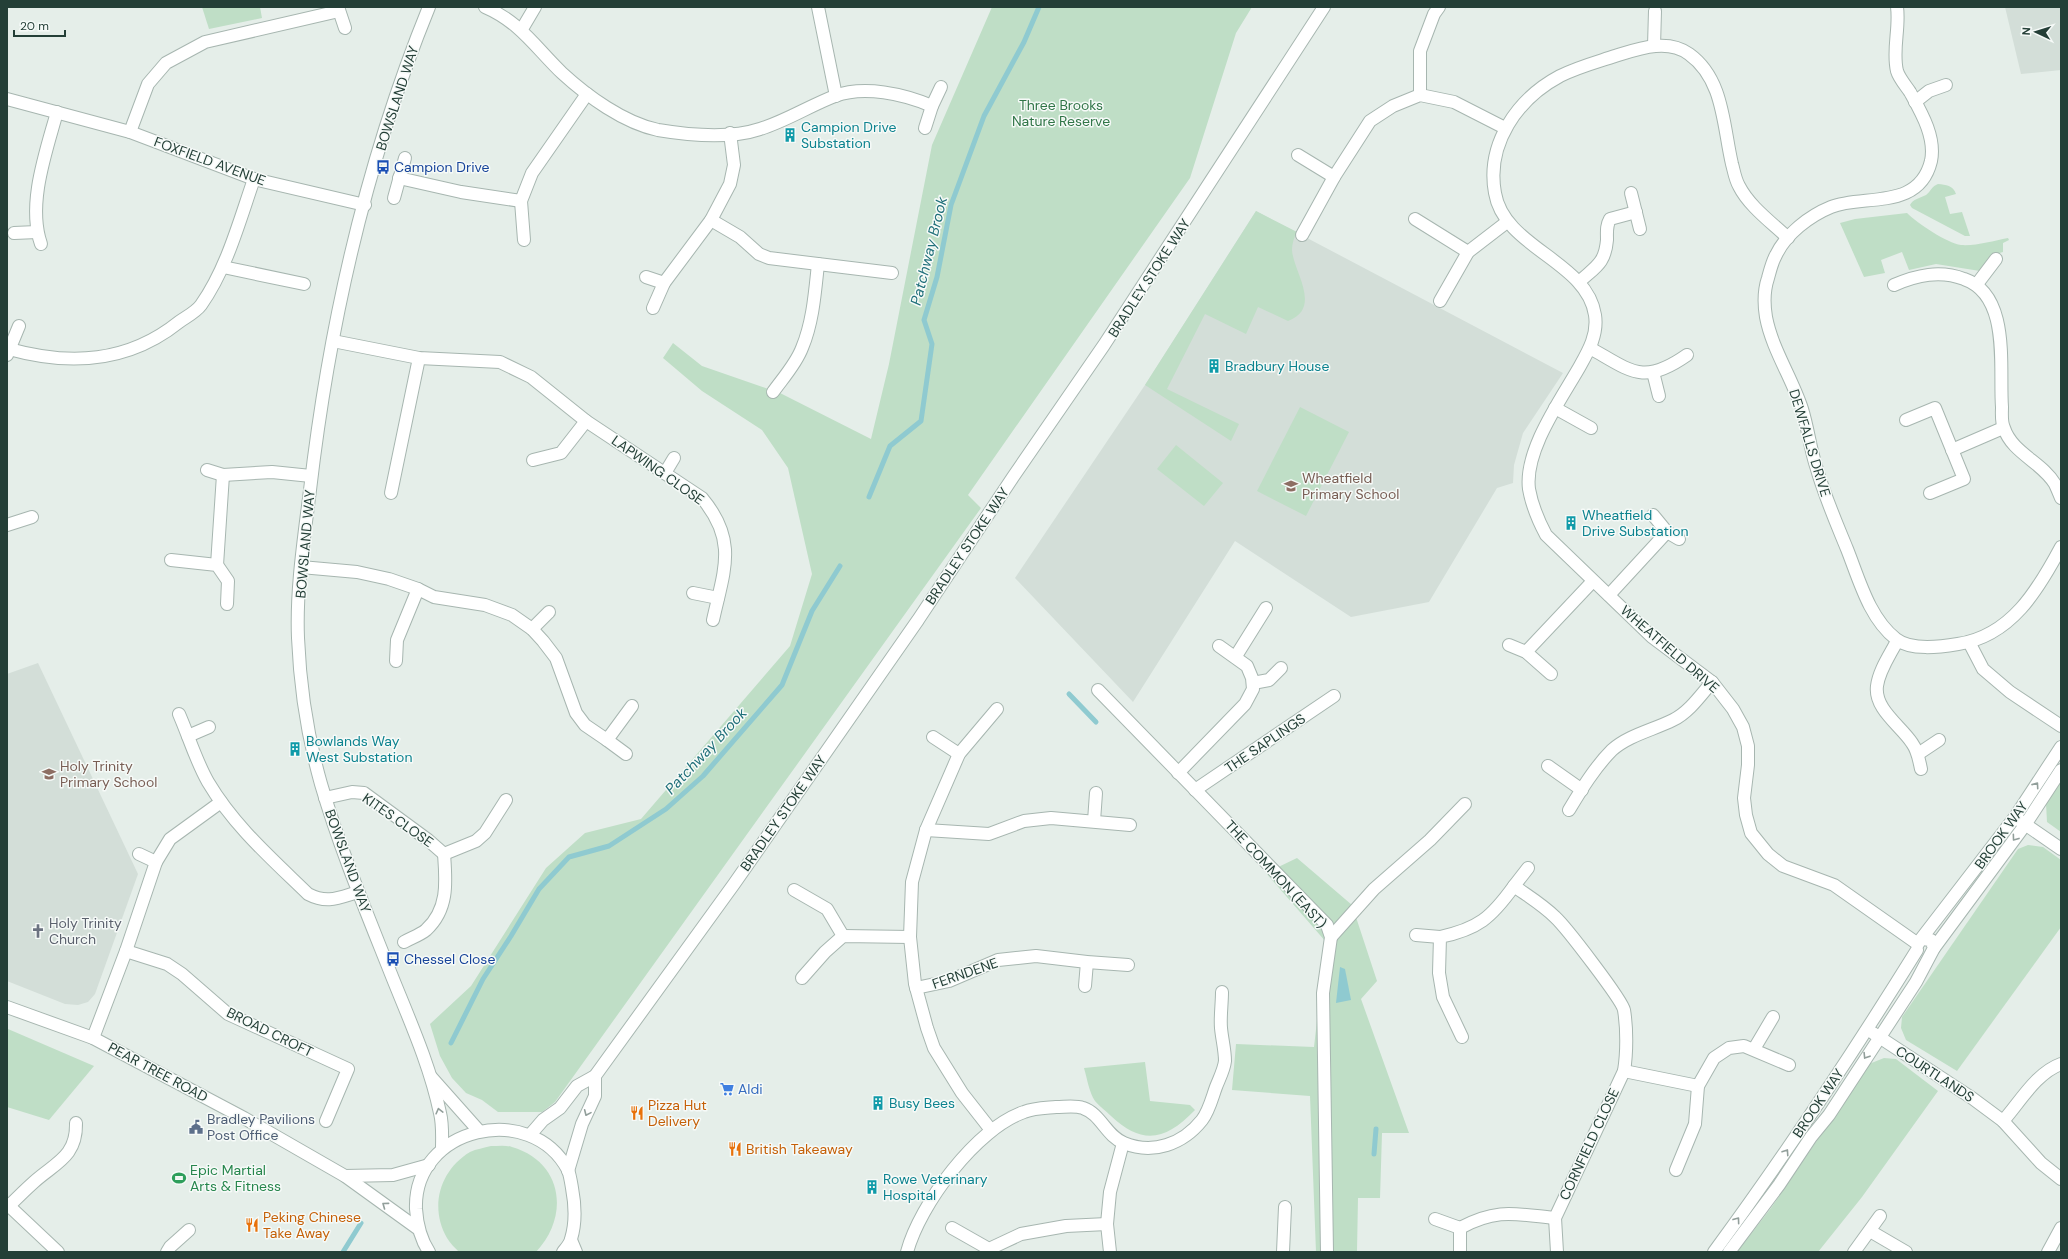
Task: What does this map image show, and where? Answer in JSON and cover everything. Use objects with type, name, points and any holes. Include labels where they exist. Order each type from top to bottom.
[{"type":"street","name":"BOWSLAND WAY","points":[[429,7],[395,100],[365,205],[332,340],[311,476],[301,567],[298,635],[313,757],[325,798],[358,892],[430,1075],[441,1116],[442,1149]]},
{"type":"street","points":[[485,7],[498,12],[522,30],[562,73],[587,94],[610,109],[656,129],[702,135],[759,130],[836,96],[862,92],[899,94],[932,106]]},
{"type":"street","points":[[522,30],[535,7]]},
{"type":"street","points":[[818,7],[836,96]]},
{"type":"street","name":"BRADLEY STOKE WAY","points":[[530,1135],[543,1120],[560,1108],[577,1086],[595,1076],[734,884],[918,620],[1012,477],[1121,320],[1324,7]]},
{"type":"street","points":[[1420,95],[1420,51],[1434,14],[1440,7]]},
{"type":"street","name":"DEWFALLS DRIVE","points":[[1897,7],[1898,16],[1895,41],[1898,72],[1926,124],[1931,145],[1930,162],[1924,176],[1912,190],[1896,197],[1832,207],[1808,220],[1788,238],[1776,255],[1767,282],[1765,298],[1767,322],[1772,340],[1789,373],[1802,408],[1815,464],[1826,498],[1868,601],[1881,624],[1897,641]]},
{"type":"street","points":[[130,132],[148,84],[166,63],[205,42],[339,9],[345,28]]},
{"type":"street","points":[[1654,11],[1654,46],[1672,47],[1687,52],[1702,66],[1711,78],[1724,117],[1728,147],[1738,185],[1748,200],[1788,238]]},
{"type":"street","name":"WHEATFIELD DRIVE","points":[[1654,46],[1581,67],[1542,87],[1505,128],[1495,151],[1492,174],[1495,196],[1507,222],[1579,282],[1590,298],[1595,315],[1595,330],[1590,348],[1540,436],[1531,465],[1529,486],[1538,520],[1546,535],[1593,581],[1609,594],[1652,637],[1712,682],[1733,709],[1743,727],[1748,752],[1744,798],[1746,815],[1751,833],[1768,854],[1783,866],[1834,885],[1919,944],[1922,956],[1932,951]]},
{"type":"street","points":[[1915,102],[1929,91],[1946,85]]},
{"type":"street","points":[[925,128],[932,106],[941,87]]},
{"type":"street","points":[[524,240],[521,201],[532,173],[587,94]]},
{"type":"street","points":[[1302,235],[1334,177],[1370,121],[1393,106],[1420,95],[1454,102],[1505,128]]},
{"type":"street","name":"FOXFIELD AVENUE","points":[[7,99],[130,132],[254,179],[365,205]]},
{"type":"street","points":[[41,244],[37,232],[38,182],[57,112]]},
{"type":"street","points":[[652,308],[664,283],[711,220],[730,184],[734,165],[730,133]]},
{"type":"street","points":[[1298,155],[1334,177]]},
{"type":"street","points":[[394,198],[405,158]]},
{"type":"street","points":[[399,178],[460,192],[521,201]]},
{"type":"street","points":[[19,326],[8,352],[76,360],[98,358],[133,349],[166,333],[200,306],[223,267],[254,179]]},
{"type":"street","points":[[1631,193],[1640,229]]},
{"type":"street","points":[[1579,282],[1602,262],[1607,240],[1606,225],[1610,219],[1636,212]]},
{"type":"street","points":[[1415,219],[1468,252]]},
{"type":"street","points":[[711,220],[740,237],[759,254],[769,258],[892,273]]},
{"type":"street","points":[[1440,302],[1468,252],[1507,222]]},
{"type":"street","points":[[14,233],[37,232]]},
{"type":"street","points":[[1977,284],[1996,258]]},
{"type":"street","points":[[773,392],[802,349],[813,308],[818,264]]},
{"type":"street","points":[[223,267],[304,284]]},
{"type":"street","points":[[1894,285],[1910,278],[1932,274],[1953,275],[1977,284],[1989,299],[1996,314],[2000,336],[2003,428],[2023,454],[2044,472],[2054,483],[2061,498]]},
{"type":"street","points":[[646,277],[664,283]]},
{"type":"street","name":"LAPWING CLOSE","points":[[332,340],[420,358],[500,362],[531,377],[586,421],[702,498],[712,510],[719,524],[726,553],[726,564],[713,620]]},
{"type":"street","points":[[1590,348],[1633,372],[1653,372],[1674,364],[1687,355]]},
{"type":"street","points":[[391,493],[420,358]]},
{"type":"street","points":[[1653,372],[1659,396]]},
{"type":"street","points":[[1555,408],[1591,428]]},
{"type":"street","points":[[1906,420],[1935,408],[1964,479],[1930,493]]},
{"type":"street","points":[[533,460],[560,453],[586,421]]},
{"type":"street","points":[[1952,450],[2003,428]]},
{"type":"street","points":[[665,473],[674,458]]},
{"type":"street","points":[[207,470],[223,475],[272,472],[311,476]]},
{"type":"street","points":[[223,475],[217,565],[228,581],[227,604]]},
{"type":"street","points":[[1653,515],[1667,532],[1679,539]]},
{"type":"street","points":[[7,524],[32,518]]},
{"type":"street","name":"WHEATFIELD DRIVE","points":[[1609,594],[1667,532]]},
{"type":"street","points":[[1922,769],[1918,754],[1912,743],[1888,715],[1878,700],[1877,687],[1881,673],[1897,641],[1927,647],[1969,642],[1993,632],[2017,614],[2043,579],[2061,547]]},
{"type":"street","points":[[171,560],[217,565]]},
{"type":"street","points":[[301,567],[357,572],[389,579],[418,589],[434,597],[485,605],[512,616],[532,629],[556,658],[576,713],[585,725],[626,754]]},
{"type":"street","points":[[1526,652],[1593,581]]},
{"type":"street","points":[[396,661],[397,640],[418,589]]},
{"type":"street","points":[[693,593],[718,598]]},
{"type":"street","points":[[1236,656],[1266,608]]},
{"type":"street","points":[[532,629],[548,612]]},
{"type":"street","points":[[1969,642],[1983,669],[2010,692],[2061,726]]},
{"type":"street","points":[[1509,645],[1526,652],[1551,674]]},
{"type":"street","points":[[1178,773],[1245,704],[1253,688],[1253,683],[1247,666],[1236,656],[1219,646]]},
{"type":"street","points":[[1253,683],[1269,680],[1280,668]]},
{"type":"street","points":[[1569,810],[1612,750],[1629,739],[1673,720],[1685,712],[1712,682]]},
{"type":"street","name":"THE COMMON (EAST)","points":[[1098,690],[1327,925],[1331,937],[1323,993],[1328,1252]]},
{"type":"street","name":"THE SAPLINGS","points":[[1195,790],[1334,696]]},
{"type":"street","points":[[607,740],[632,706]]},
{"type":"street","name":"FERNDENE","points":[[992,1130],[962,1093],[934,1048],[916,988],[910,937],[912,882],[926,830],[959,754],[997,709]]},
{"type":"street","points":[[179,714],[208,780],[221,802],[252,840],[308,894],[319,900],[330,900],[358,892]]},
{"type":"street","points":[[188,736],[209,727]]},
{"type":"street","points":[[933,737],[959,754]]},
{"type":"street","points":[[1918,754],[1939,740]]},
{"type":"street","name":"BROOK WAY","points":[[1714,1252],[1786,1152],[1867,1028],[1919,944],[2015,817],[2061,747]]},
{"type":"street","points":[[1548,766],[1582,790]]},
{"type":"street","name":"BROOK WAY","points":[[1729,1252],[1829,1114],[1916,982],[1932,951],[2025,825],[2061,770]]},
{"type":"street","name":"KITES CLOSE","points":[[325,798],[352,792],[364,793],[428,840],[444,854]]},
{"type":"street","points":[[1094,821],[1096,793]]},
{"type":"street","points":[[404,942],[426,930],[442,907],[446,886],[444,854],[476,841],[485,834],[506,800]]},
{"type":"street","points":[[93,1038],[126,951],[156,862],[170,840],[221,802]]},
{"type":"street","points":[[1331,937],[1374,889],[1430,840],[1465,804]]},
{"type":"street","points":[[2015,817],[2061,849]]},
{"type":"street","points":[[926,830],[989,834],[1024,821],[1051,818],[1130,825]]},
{"type":"street","points":[[139,854],[156,862]]},
{"type":"street","points":[[1416,935],[1440,937],[1476,926],[1497,909],[1528,868]]},
{"type":"street","name":"CORNFIELD CLOSE","points":[[1514,886],[1537,902],[1556,918],[1610,986],[1624,1009],[1627,1055],[1624,1071],[1555,1218],[1558,1252]]},
{"type":"street","points":[[794,890],[828,909],[843,936]]},
{"type":"street","points":[[802,978],[825,952],[843,936],[910,937]]},
{"type":"street","points":[[1440,937],[1439,973],[1443,997],[1462,1038]]},
{"type":"street","name":"BROAD CROFT","points":[[126,951],[167,964],[182,974],[228,1014],[348,1070],[326,1121]]},
{"type":"street","name":"FERNDENE","points":[[916,988],[949,981],[998,960],[1036,956],[1128,965]]},
{"type":"street","points":[[1085,986],[1086,962]]},
{"type":"street","points":[[906,1252],[911,1238],[943,1183],[970,1150],[992,1130],[1023,1112],[1040,1108],[1073,1106],[1084,1108],[1093,1114],[1106,1130],[1123,1143],[1140,1148],[1158,1148],[1175,1143],[1202,1120],[1208,1111],[1225,1062],[1220,1027],[1222,992]]},
{"type":"street","name":"PEAR TREE ROAD","points":[[7,1006],[93,1038],[244,1118],[344,1176],[417,1228]]},
{"type":"street","points":[[1754,1049],[1772,1017]]},
{"type":"street","name":"COURTLANDS","points":[[1867,1028],[1878,1038],[1972,1098],[2003,1121],[2040,1163],[2061,1178]]},
{"type":"street","points":[[1676,1170],[1695,1124],[1698,1086],[1714,1058],[1729,1048],[1744,1046],[1754,1049],[1789,1066]]},
{"type":"street","points":[[2003,1121],[2040,1078],[2051,1068],[2061,1064]]},
{"type":"street","name":"CORNFIELD CLOSE","points":[[1624,1071],[1698,1086]]},
{"type":"street","name":"BOWSLAND WAY","points":[[430,1075],[479,1131]]},
{"type":"street","points":[[568,1171],[582,1124],[594,1096],[595,1076]]},
{"type":"street","points":[[58,1252],[8,1205],[63,1159],[74,1143],[76,1123]]},
{"type":"street","points":[[429,1252],[417,1228],[416,1202],[420,1182],[429,1165],[442,1149],[457,1139],[479,1131],[506,1130],[530,1135],[553,1149],[568,1171],[575,1203],[571,1240],[563,1252]]},
{"type":"street","points":[[1110,1252],[1107,1224],[1110,1192],[1123,1143]]},
{"type":"street","points":[[344,1176],[393,1175],[429,1165]]},
{"type":"street","points":[[1284,1252],[1285,1207]]},
{"type":"street","name":"CORNFIELD CLOSE","points":[[1460,1228],[1487,1216],[1503,1213],[1555,1218]]},
{"type":"street","points":[[1854,1252],[1880,1216]]},
{"type":"street","points":[[1435,1219],[1460,1228],[1460,1252]]},
{"type":"street","points":[[952,1228],[990,1251],[1021,1234],[1066,1226],[1107,1224]]},
{"type":"street","points":[[2048,1252],[2061,1228]]},
{"type":"street","points":[[167,1252],[170,1247],[189,1230]]},
{"type":"street","points":[[1870,1230],[1906,1252]]},
{"type":"street","points":[[571,1240],[576,1252]]},
{"type":"shaded area","points":[[2005,7],[2061,7],[2061,70],[2021,74]]},
{"type":"shaded area","name":"Wheatfield Primary School","points":[[1256,211],[1563,373],[1523,433],[1514,465],[1513,483],[1497,488],[1429,602],[1351,617],[1235,541],[1133,702],[1015,578],[1145,385]]},
{"type":"shaded area","name":"Holy Trinity Primary School","points":[[38,663],[138,874],[95,994],[88,1002],[78,1005],[65,1004],[7,981],[7,674]]},
{"type":"green space","points":[[202,7],[260,7],[262,18],[209,29]]},
{"type":"green space","name":"Three Brooks Nature Reserve","points":[[992,7],[1252,7],[1236,33],[1190,178],[968,495],[981,508],[555,1102],[542,1112],[498,1112],[482,1100],[466,1093],[452,1078],[440,1056],[430,1024],[471,986],[546,868],[585,833],[641,819],[790,646],[812,574],[788,468],[762,430],[702,391],[663,358],[673,343],[702,366],[780,393],[871,439],[889,364],[932,145]]},
{"type":"green space","points":[[1938,184],[1949,186],[1955,191],[1956,194],[1945,197],[1950,214],[1962,212],[1970,236],[1965,236],[1912,208],[1910,205],[1915,200],[1926,195],[1934,186]]},
{"type":"green space","points":[[1256,211],[1297,232],[1293,241],[1292,250],[1304,288],[1304,307],[1298,315],[1288,321],[1258,307],[1246,334],[1205,314],[1167,389],[1239,424],[1231,441],[1145,385]]},
{"type":"green space","points":[[1907,213],[1932,232],[1948,241],[1961,245],[1973,245],[2008,238],[2009,240],[2003,243],[2003,252],[1996,254],[1980,271],[1936,264],[1909,270],[1902,252],[1881,260],[1885,273],[1864,277],[1840,223],[1855,219]]},
{"type":"green space","points":[[1300,407],[1349,432],[1306,516],[1257,491]]},
{"type":"green space","points":[[1176,445],[1223,483],[1204,506],[1157,469]]},
{"type":"green space","points":[[2061,781],[2061,832],[2047,822],[2046,803]]},
{"type":"green space","points":[[2028,845],[2043,847],[2061,860],[2061,927],[1957,1071],[1906,1040],[1901,1028],[1902,1017],[2018,849]]},
{"type":"green space","points":[[1297,858],[1352,905],[1377,981],[1361,999],[1409,1133],[1382,1133],[1380,1198],[1358,1198],[1357,1251],[1379,1252],[1316,1252],[1310,1096],[1232,1090],[1236,1044],[1314,1047],[1326,942],[1266,873]]},
{"type":"green space","points":[[8,1029],[94,1066],[49,1120],[7,1107]]},
{"type":"green space","points":[[1884,1058],[1896,1059],[1938,1091],[1862,1197],[1818,1252],[1737,1252],[1771,1208],[1869,1064]]},
{"type":"green space","points":[[1145,1062],[1150,1101],[1190,1105],[1195,1110],[1174,1128],[1154,1136],[1134,1132],[1123,1126],[1098,1105],[1091,1093],[1084,1068]]},
{"type":"green space","points":[[491,1146],[510,1146],[529,1154],[542,1165],[551,1177],[556,1192],[557,1207],[554,1223],[547,1238],[536,1252],[459,1252],[448,1240],[442,1226],[438,1202],[440,1190],[451,1169],[470,1152]]},
{"type":"water","points":[[1340,967],[1345,969],[1351,1000],[1336,1003]]},
{"type":"waterway","name":"Patchway Brook","points":[[869,497],[890,446],[921,421],[932,344],[924,320],[937,277],[951,205],[984,116],[1024,42],[1039,7]]},
{"type":"waterway","name":"Patchway Brook","points":[[451,1043],[483,979],[539,889],[569,857],[609,846],[666,809],[703,776],[782,685],[812,611],[840,566]]},
{"type":"waterway","points":[[1069,694],[1096,722]]},
{"type":"waterway","points":[[1374,1154],[1376,1129]]},
{"type":"waterway","name":"Patchway Brook","points":[[343,1252],[361,1223]]},
{"type":"place","name":"Campion Drive Substation","points":[[790,135]]},
{"type":"place","name":"Campion Drive","points":[[383,167]]},
{"type":"place","name":"Bradbury House","points":[[1214,366]]},
{"type":"place","name":"Wheatfield Primary School","points":[[1291,486]]},
{"type":"place","name":"Wheatfield Drive Substation","points":[[1571,523]]},
{"type":"place","name":"Bowlands Way West Substation","points":[[295,749]]},
{"type":"place","name":"Holy Trinity Primary School","points":[[49,774]]},
{"type":"place","name":"Holy Trinity Church","points":[[38,931]]},
{"type":"place","name":"Chessel Close","points":[[393,959]]},
{"type":"place","name":"Aldi","points":[[727,1089]]},
{"type":"place","name":"Busy Bees","points":[[878,1103]]},
{"type":"place","name":"Pizza Hut Delivery","points":[[637,1113]]},
{"type":"place","name":"Bradley Pavilions Post Office","points":[[196,1127]]},
{"type":"place","name":"British Takeaway","points":[[735,1149]]},
{"type":"place","name":"Epic Martial Arts & Fitness","points":[[179,1178]]},
{"type":"place","name":"Rowe Veterinary Hospital","points":[[872,1187]]},
{"type":"place","name":"Peking Chinese Take Away","points":[[252,1225]]}]
